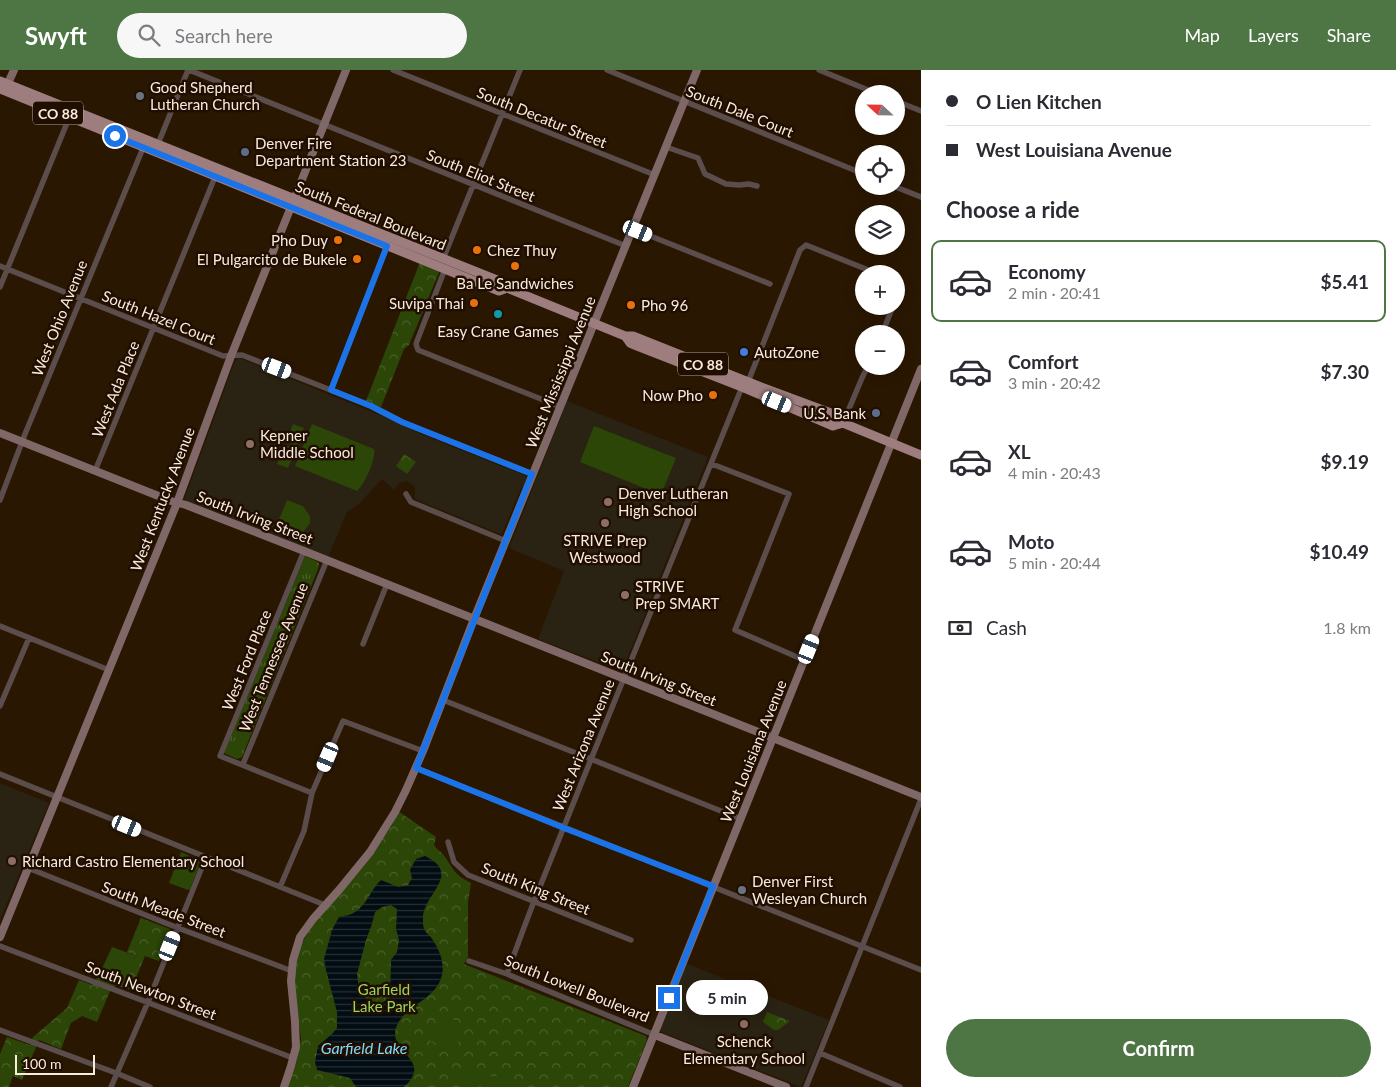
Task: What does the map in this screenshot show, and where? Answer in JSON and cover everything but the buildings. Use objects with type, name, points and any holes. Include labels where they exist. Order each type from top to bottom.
[{"type":"main road","name":"South Federal Boulevard","points":[[2,86],[69,118],[215,177],[293,203],[502,282],[507,288],[625,336],[630,343],[745,384],[833,426],[843,424],[921,455]]},
{"type":"main road","name":"South Federal Boulevard","points":[[2,86],[158,144],[387,246],[499,291],[507,288]]},
{"type":"street","points":[[2,86],[9,81],[14,70]]},
{"type":"street","points":[[158,144],[188,70]]},
{"type":"street","name":"South Eliot Street","points":[[188,70],[626,246]]},
{"type":"street","name":"West Kentucky Avenue","points":[[0,937],[177,503],[231,356],[346,70]]},
{"type":"street","name":"South Decatur Street","points":[[393,70],[655,175]]},
{"type":"street","points":[[442,259],[520,70]]},
{"type":"street","name":"South Dale Court","points":[[607,70],[855,170]]},
{"type":"street","name":"West Mississippi Avenue","points":[[284,1087],[296,1047],[291,987],[293,960],[300,938],[313,919],[370,852],[395,812],[416,768],[532,474],[561,407],[697,70]]},
{"type":"street","points":[[819,70],[856,85]]},
{"type":"street","points":[[905,105],[921,111]]},
{"type":"street","points":[[0,287],[69,118]]},
{"type":"street","points":[[666,147],[698,158],[705,174],[726,184],[757,186]]},
{"type":"street","name":"West Ohio Avenue","points":[[0,500],[80,298],[143,148]]},
{"type":"street","name":"West Ada Place","points":[[95,471],[215,177]]},
{"type":"street","points":[[905,191],[921,198]]},
{"type":"street","points":[[633,229],[770,284]]},
{"type":"street","name":"West Arizona Avenue","points":[[507,974],[534,901],[624,678],[800,250],[806,245],[856,265]]},
{"type":"street","points":[[331,390],[387,246]]},
{"type":"street","name":"South Hazel Court","points":[[0,266],[223,356],[242,355],[371,406],[402,422],[532,474]]},
{"type":"street","points":[[445,269],[416,341],[418,350],[561,407]]},
{"type":"street","name":"West Louisiana Avenue","points":[[633,1087],[921,369]]},
{"type":"street","points":[[843,424],[864,375]]},
{"type":"street","name":"South Irving Street","points":[[0,432],[171,502],[186,505],[304,551],[921,798]]},
{"type":"street","points":[[712,464],[789,494],[735,630],[804,660]]},
{"type":"street","points":[[406,494],[412,502],[506,541]]},
{"type":"street","name":"West Ford Place","points":[[242,764],[220,756],[304,551]]},
{"type":"street","name":"West Tennessee Avenue","points":[[242,764],[326,560]]},
{"type":"street","points":[[363,644],[387,584]]},
{"type":"street","points":[[0,626],[109,670]]},
{"type":"street","points":[[0,706],[29,638]]},
{"type":"street","points":[[443,700],[741,818]]},
{"type":"street","points":[[280,887],[304,832],[312,793],[343,721],[422,751]]},
{"type":"street","points":[[242,764],[312,793]]},
{"type":"street","points":[[416,768],[921,970]]},
{"type":"street","points":[[0,774],[325,905]]},
{"type":"street","points":[[806,1087],[921,798]]},
{"type":"street","name":"South King Street","points":[[448,842],[454,862],[468,875],[631,940]]},
{"type":"street","points":[[111,1087],[148,1002],[206,857]]},
{"type":"street","name":"South Meade Street","points":[[28,868],[292,971]]},
{"type":"street","name":"South Newton Street","points":[[0,946],[293,1058]]},
{"type":"street","name":"South Lowell Boulevard","points":[[469,961],[507,974],[786,1087]]},
{"type":"street","points":[[0,1030],[150,1087]]},
{"type":"street","points":[[820,1054],[900,1087]]},
{"type":"shaded area","points":[[242,359],[526,476],[525,485],[521,488],[502,534],[417,500],[415,498],[415,488],[406,481],[400,483],[394,490],[382,479],[358,505],[347,512],[328,557],[187,502],[184,500],[235,361]]},
{"type":"shaded area","name":"Denver Lutheran High School","points":[[567,401],[708,457],[622,671],[538,639],[564,571],[509,548]]},
{"type":"shaded area","name":"Richard Castro Elementary School","points":[[0,783],[49,803],[0,920]]},
{"type":"shaded area","name":"Schenck Elementary School","points":[[685,963],[829,1020],[801,1087],[659,1031]]},
{"type":"green space","points":[[420,262],[440,270],[409,345],[404,349],[381,407],[366,401]]},
{"type":"green space","points":[[293,424],[304,428],[297,447],[286,442]]},
{"type":"green space","points":[[312,424],[374,449],[369,471],[357,491],[295,466]]},
{"type":"green space","points":[[594,426],[676,458],[661,495],[580,462]]},
{"type":"green space","points":[[285,445],[296,449],[288,468],[277,464]]},
{"type":"green space","points":[[404,454],[416,462],[407,474],[396,466]]},
{"type":"green space","points":[[287,500],[303,506],[310,516],[310,523],[301,535],[281,528],[278,522]]},
{"type":"green space","points":[[305,556],[319,563],[318,569],[242,757],[237,759],[224,753]]},
{"type":"green space","name":"Garfield Lake Park","points":[[398,811],[436,837],[435,847],[444,855],[458,875],[471,883],[468,902],[468,957],[464,964],[646,1036],[647,1040],[628,1087],[287,1087],[296,1064],[301,1039],[294,977],[299,948],[312,926],[365,863],[392,825]]},
{"type":"green space","points":[[181,852],[201,861],[188,890],[169,883]]},
{"type":"green space","points":[[141,918],[170,929],[171,932],[159,961],[145,956],[131,990],[116,985],[110,991],[97,1022],[82,1016],[71,1023],[61,1049],[39,1040],[22,1080],[13,1076],[9,1087],[0,1087],[0,1054],[7,1037],[30,1045],[33,1037],[67,1008],[79,980],[92,985],[98,977],[113,983],[136,956],[127,952]]},
{"type":"green space","points":[[112,947],[137,956],[113,983],[98,977]]},
{"type":"green space","points":[[767,1012],[790,1021],[778,1030],[774,1030],[763,1022]]},
{"type":"green space","points":[[441,1015],[457,1021],[452,1033],[461,1036],[454,1052],[436,1047],[436,1042],[432,1041],[430,1043]]},
{"type":"green space","points":[[466,1067],[480,1074],[510,1078],[521,1087],[483,1087],[462,1078]]},
{"type":"water","name":"Garfield Lake","points":[[425,856],[436,863],[441,870],[438,886],[424,911],[423,926],[440,954],[443,965],[442,975],[439,984],[433,991],[406,1013],[396,1028],[395,1035],[397,1041],[413,1063],[414,1069],[411,1080],[404,1087],[356,1087],[350,1078],[317,1070],[315,1062],[318,1046],[337,1028],[337,1012],[324,959],[332,930],[339,917],[352,914],[359,909],[381,880],[398,887],[408,885],[412,878],[410,870],[416,859]],"holes":[[[391,905],[397,909],[396,929],[399,940],[397,952],[391,960],[390,998],[380,1004],[370,1003],[359,990],[357,974],[366,940],[375,912],[382,907]]]},
{"type":"place","name":"Good Shepherd Lutheran Church","points":[[140,96]]},
{"type":"place","name":"Denver Fire Department Station 23","points":[[245,152]]},
{"type":"place","name":"Pho Duy","points":[[338,240]]},
{"type":"place","name":"Chez Thuy","points":[[477,250]]},
{"type":"place","name":"El Pulgarcito de Bukele","points":[[357,259]]},
{"type":"place","name":"Ba Le Sandwiches","points":[[515,266]]},
{"type":"place","name":"Suvipa Thai","points":[[474,303]]},
{"type":"place","name":"Pho 96","points":[[631,305]]},
{"type":"place","name":"Easy Crane Games","points":[[498,314]]},
{"type":"place","name":"AutoZone","points":[[744,352]]},
{"type":"place","name":"Now Pho","points":[[713,395]]},
{"type":"place","name":"U.S. Bank","points":[[876,413]]},
{"type":"place","name":"Kepner Middle School","points":[[250,444]]},
{"type":"place","name":"Denver Lutheran High School","points":[[608,502]]},
{"type":"place","name":"STRIVE Prep Westwood","points":[[605,523]]},
{"type":"place","name":"STRIVE Prep SMART","points":[[625,595]]},
{"type":"place","name":"Richard Castro Elementary School","points":[[12,861]]},
{"type":"place","name":"Denver First Wesleyan Church","points":[[742,890]]},
{"type":"place","name":"Schenck Elementary School","points":[[744,1024]]},
{"type":"route","points":[[115,136],[387,246],[331,390],[371,406],[402,422],[532,474],[416,768],[713,886],[669,998]]}]
